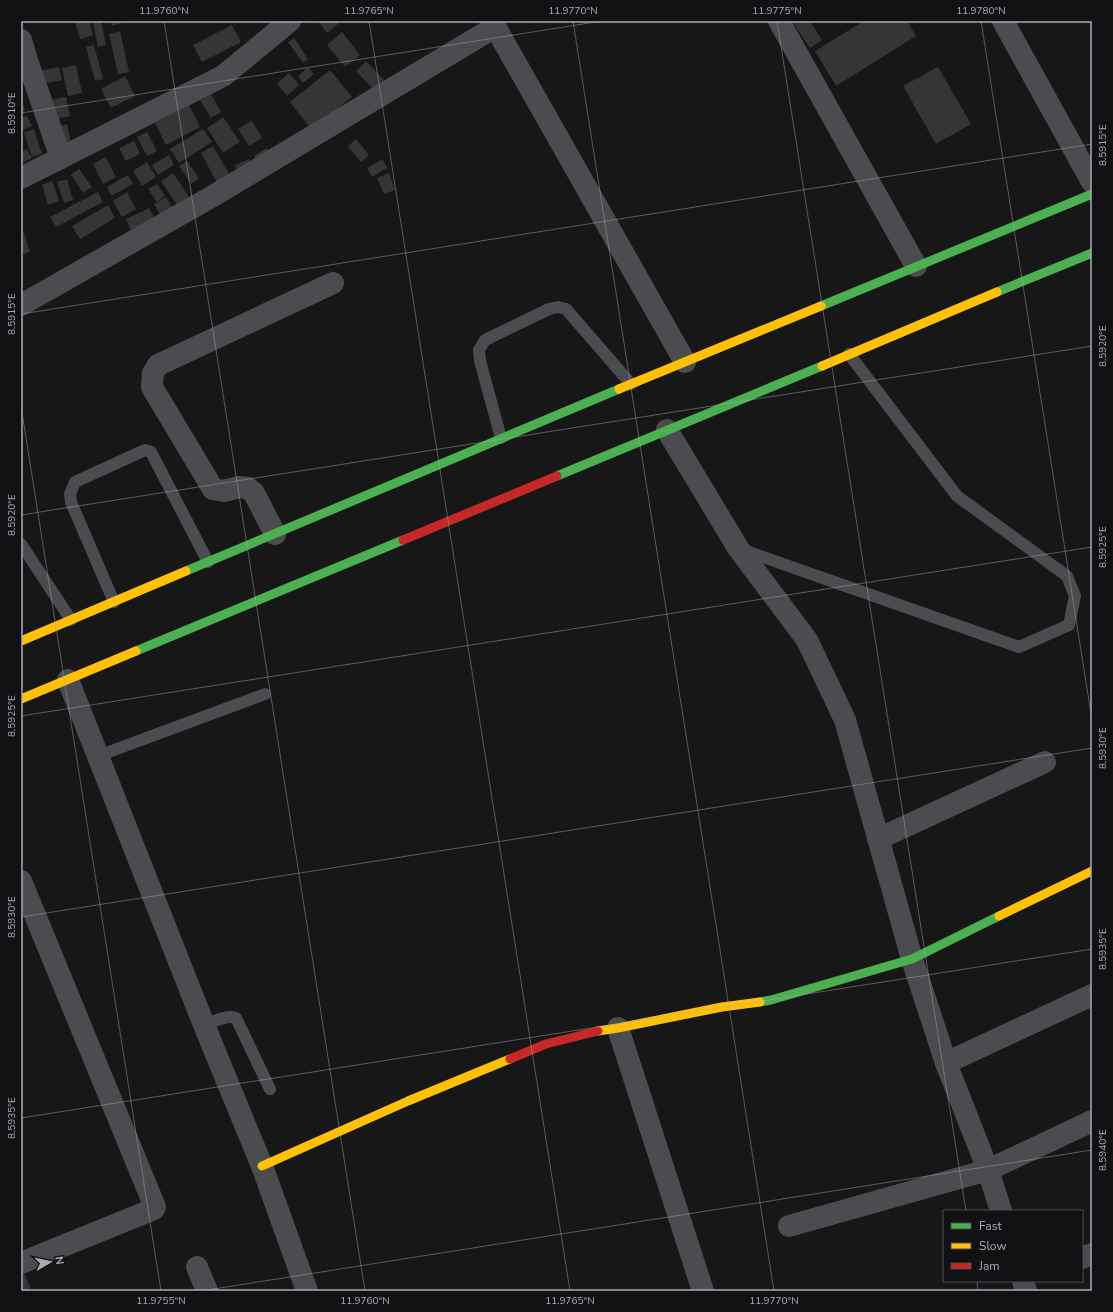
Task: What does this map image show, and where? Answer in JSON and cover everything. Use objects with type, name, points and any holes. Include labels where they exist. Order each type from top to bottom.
[{"type":"main road","points":[[21,641],[501,438],[1092,194]]},
{"type":"main road","points":[[21,699],[1092,253]]},
{"type":"main road","points":[[262,1166],[408,1101],[546,1044],[600,1030],[618,1028],[722,1007],[771,1000],[912,959],[1092,871]]},
{"type":"street","points":[[21,178],[223,76],[290,21]]},
{"type":"street","points":[[779,21],[916,266]]},
{"type":"street","points":[[1004,21],[1092,182]]},
{"type":"street","points":[[21,305],[213,196],[493,24],[685,362]]},
{"type":"street","points":[[21,40],[61,158]]},
{"type":"street","points":[[275,534],[254,493],[248,488],[239,487],[224,491],[213,489],[152,387],[153,373],[158,365],[333,283]]},
{"type":"street","points":[[667,430],[738,548],[807,640],[845,720],[912,959],[946,1062],[988,1170],[1001,1210]]},
{"type":"street","points":[[68,680],[204,1025],[262,1166],[308,1291]]},
{"type":"street","points":[[878,839],[1045,762]]},
{"type":"street","points":[[21,882],[155,1207],[154,1209],[21,1263]]},
{"type":"street","points":[[946,1062],[1092,995]]},
{"type":"street","points":[[618,1028],[703,1291]]},
{"type":"street","points":[[789,1226],[988,1170],[1092,1121]]},
{"type":"street","points":[[197,1267],[207,1291]]},
{"type":"lane","points":[[501,438],[480,361],[479,350],[485,340],[549,309],[558,307],[566,309],[631,384]]},
{"type":"lane","points":[[738,548],[1019,647],[1069,626],[1075,596],[1067,576],[957,496],[849,354]]},
{"type":"lane","points":[[114,602],[71,502],[70,494],[75,482],[145,450],[151,452],[208,562]]},
{"type":"lane","points":[[21,544],[71,620]]},
{"type":"lane","points":[[98,756],[265,694]]},
{"type":"lane","points":[[204,1025],[228,1017],[233,1016],[236,1018],[270,1089]]},
{"type":"building","points":[[75,21],[89,21],[93,35],[80,39]]},
{"type":"building","points":[[101,21],[106,45],[98,47],[93,22]]},
{"type":"building","points":[[111,21],[127,21],[112,26]]},
{"type":"building","points":[[318,21],[336,21],[338,24],[327,33]]},
{"type":"building","points":[[792,21],[810,21],[822,40],[810,48]]},
{"type":"building","points":[[864,21],[907,21],[916,36],[836,86],[815,51]]},
{"type":"building","points":[[232,25],[241,42],[202,62],[193,45]]},
{"type":"building","points":[[120,31],[129,72],[118,74],[109,34]]},
{"type":"building","points":[[342,32],[360,55],[345,67],[327,45]]},
{"type":"building","points":[[294,38],[308,59],[303,63],[288,42]]},
{"type":"building","points":[[94,45],[103,79],[95,81],[86,47]]},
{"type":"building","points":[[366,61],[384,80],[374,90],[356,71]]},
{"type":"building","points":[[76,65],[82,93],[68,96],[62,68]]},
{"type":"building","points":[[59,67],[62,80],[41,84],[38,71]]},
{"type":"building","points":[[308,67],[314,74],[303,83],[298,76]]},
{"type":"building","points":[[938,67],[971,124],[936,144],[903,86]]},
{"type":"building","points":[[330,70],[352,97],[311,129],[290,102]]},
{"type":"building","points":[[289,73],[299,85],[287,96],[277,84]]},
{"type":"building","points":[[125,76],[135,96],[111,108],[101,89]]},
{"type":"building","points":[[211,94],[221,112],[211,118],[200,100]]},
{"type":"building","points":[[66,97],[70,116],[50,120],[46,101]]},
{"type":"building","points":[[21,98],[25,111],[21,112]]},
{"type":"building","points":[[189,105],[200,127],[166,145],[155,123]]},
{"type":"building","points":[[27,116],[32,126],[21,131],[21,118]]},
{"type":"building","points":[[223,117],[240,142],[223,153],[207,128]]},
{"type":"building","points":[[252,121],[262,138],[249,146],[238,129]]},
{"type":"building","points":[[67,124],[71,144],[59,146],[54,127]]},
{"type":"building","points":[[34,129],[42,154],[32,157],[24,133]]},
{"type":"building","points":[[203,129],[212,142],[179,163],[170,149]]},
{"type":"building","points":[[147,132],[157,151],[147,156],[137,137]]},
{"type":"building","points":[[356,139],[369,155],[361,162],[348,146]]},
{"type":"building","points":[[134,141],[140,154],[126,161],[119,148]]},
{"type":"building","points":[[213,146],[232,179],[219,186],[201,153]]},
{"type":"building","points":[[267,148],[271,155],[258,163],[254,156]]},
{"type":"building","points":[[27,149],[32,158],[21,164],[21,152]]},
{"type":"building","points":[[169,155],[174,165],[158,175],[152,165]]},
{"type":"building","points":[[106,157],[116,177],[103,184],[93,164]]},
{"type":"building","points":[[249,159],[253,169],[239,175],[235,165]]},
{"type":"building","points":[[383,159],[387,168],[372,177],[367,168]]},
{"type":"building","points":[[187,161],[199,178],[191,184],[179,166]]},
{"type":"building","points":[[147,162],[156,177],[142,186],[133,171]]},
{"type":"building","points":[[79,169],[92,187],[83,193],[71,175]]},
{"type":"building","points":[[173,173],[191,200],[179,208],[161,181]]},
{"type":"building","points":[[389,173],[395,190],[384,194],[377,178]]},
{"type":"building","points":[[128,175],[133,184],[111,196],[107,187]]},
{"type":"building","points":[[67,179],[73,200],[64,203],[57,182]]},
{"type":"building","points":[[52,181],[59,201],[48,205],[42,185]]},
{"type":"building","points":[[157,184],[165,196],[157,202],[148,189]]},
{"type":"building","points":[[98,192],[103,202],[56,227],[50,217]]},
{"type":"building","points":[[127,192],[136,209],[122,217],[113,201]]},
{"type":"building","points":[[166,197],[175,212],[163,219],[154,204]]},
{"type":"building","points":[[108,205],[115,218],[80,239],[72,226]]},
{"type":"building","points":[[149,208],[157,224],[133,235],[126,219]]},
{"type":"building","points":[[21,230],[23,230],[30,252],[21,255]]},
{"type":"building","points":[[24,1274],[32,1291],[21,1291],[21,1275]]},
{"type":"traffic: fast","points":[[821,306],[1092,194]]},
{"type":"traffic: fast","points":[[997,292],[1092,253]]},
{"type":"traffic: fast","points":[[557,476],[822,366]]},
{"type":"traffic: fast","points":[[186,571],[619,389]]},
{"type":"traffic: fast","points":[[136,651],[403,540]]},
{"type":"traffic: fast","points":[[760,1002],[912,959],[999,916]]},
{"type":"traffic: slow","points":[[822,366],[997,292]]},
{"type":"traffic: slow","points":[[619,389],[821,306]]},
{"type":"traffic: slow","points":[[21,641],[186,571]]},
{"type":"traffic: slow","points":[[21,699],[136,651]]},
{"type":"traffic: slow","points":[[999,916],[1092,871]]},
{"type":"traffic: slow","points":[[598,1031],[722,1007],[760,1002]]},
{"type":"traffic: slow","points":[[262,1166],[408,1101],[510,1059]]},
{"type":"traffic: jam","points":[[403,540],[557,476]]},
{"type":"traffic: jam","points":[[510,1059],[546,1044],[598,1031]]}]
